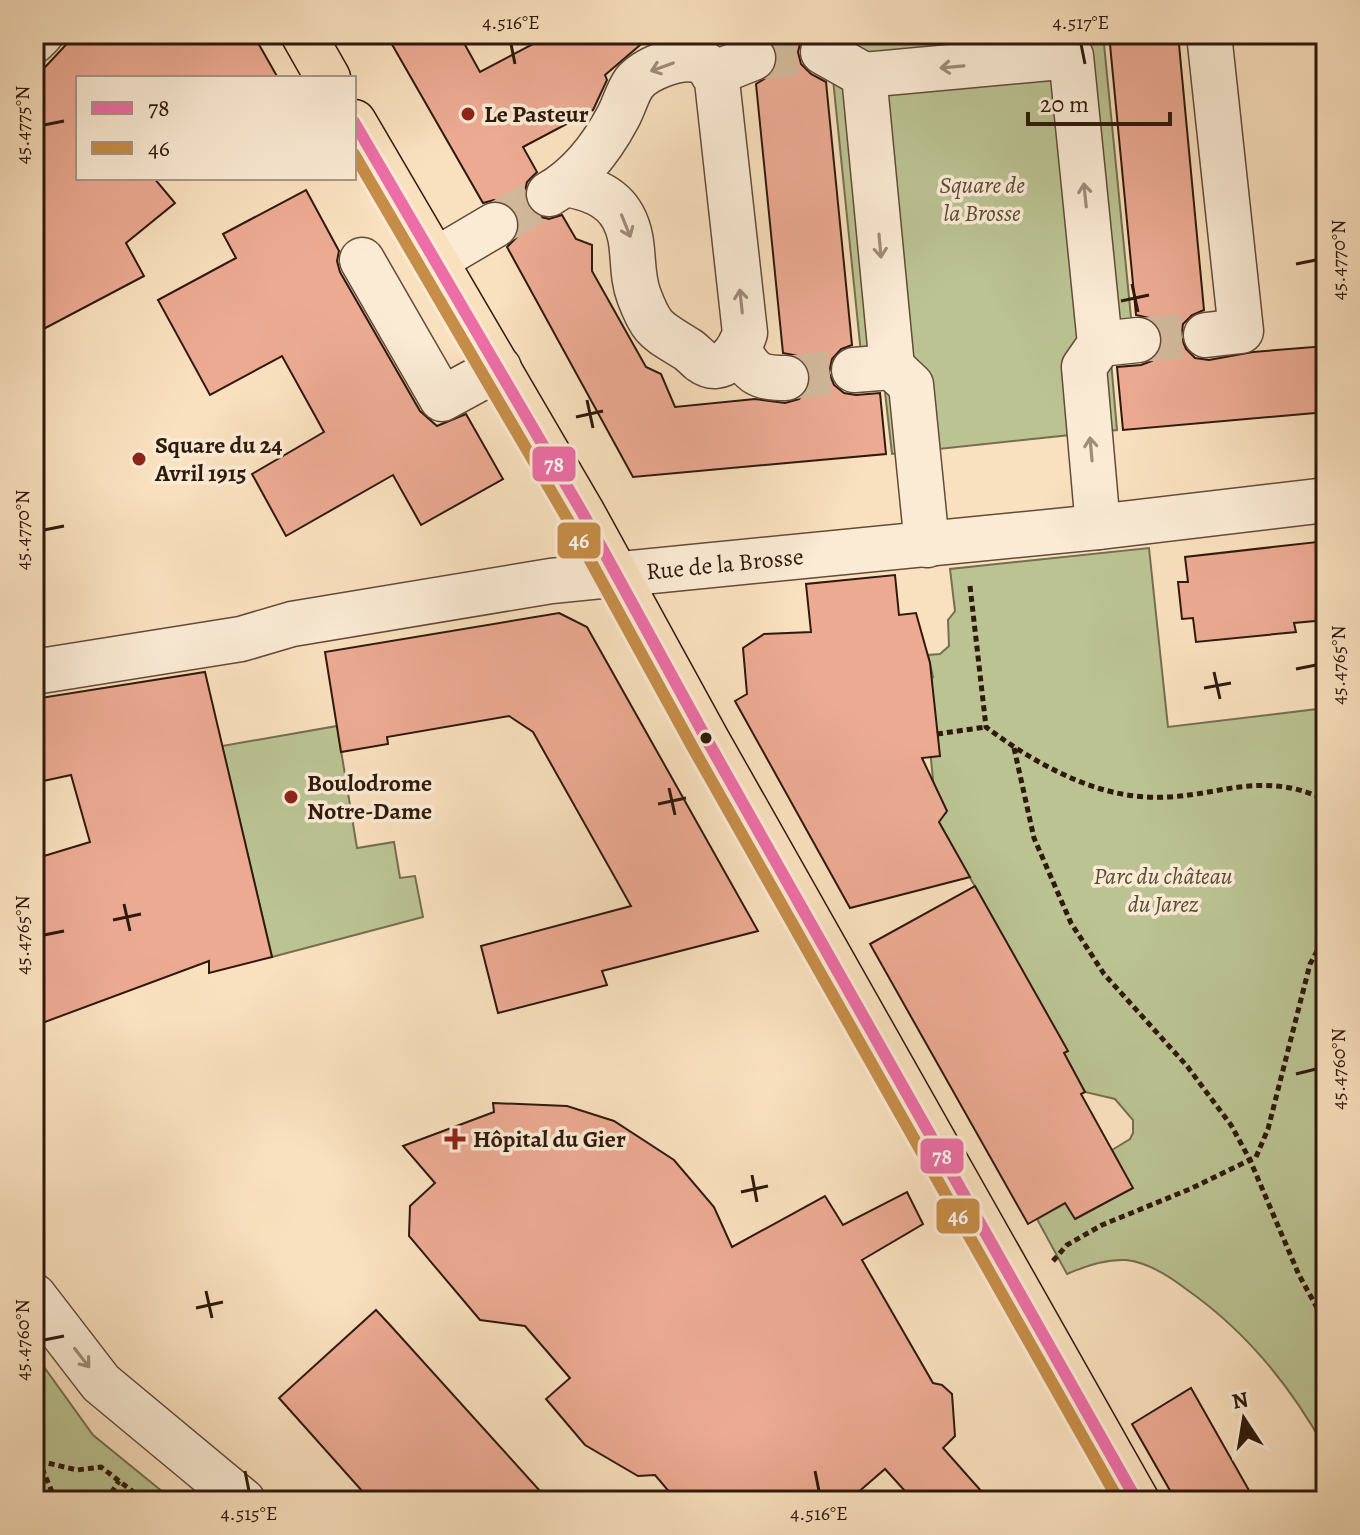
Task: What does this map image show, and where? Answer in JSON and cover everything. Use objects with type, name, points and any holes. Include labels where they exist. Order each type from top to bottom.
[{"type":"main road","points":[[303,34],[327,76]]},
{"type":"main road","points":[[356,125],[582,512],[1137,1501]]},
{"type":"street","points":[[34,41],[41,34]]},
{"type":"street","points":[[1206,335],[1241,331],[1209,34]]},
{"type":"street","points":[[823,52],[864,75],[1086,45],[1119,342],[1084,367],[1098,527]]},
{"type":"street","points":[[713,74],[753,58]]},
{"type":"street","points":[[694,60],[710,68],[713,74],[717,81],[745,333],[739,351],[726,362],[714,366],[702,362],[690,350],[660,333],[649,320],[634,283],[633,251],[623,216],[611,201],[588,188],[557,189],[601,146],[634,82],[653,68],[694,60]]},
{"type":"street","points":[[864,75],[873,368],[911,385],[927,545]]},
{"type":"street","points":[[434,261],[495,225]]},
{"type":"street","points":[[362,260],[442,399],[499,368]]},
{"type":"street","points":[[739,351],[751,371],[766,378],[786,378]]},
{"type":"street","name":"Rue de la Brosse","points":[[34,672],[241,639],[292,624],[551,581],[927,545],[1326,500]]},
{"type":"street","points":[[34,1296],[101,1383],[243,1501]]},
{"type":"path","points":[[969,577],[986,727]]},
{"type":"path","points":[[937,734],[986,727],[1014,748],[1091,786],[1144,797],[1176,796],[1259,784],[1281,785],[1326,800]]},
{"type":"path","points":[[1014,748],[1034,838],[1071,923],[1104,974],[1187,1066],[1231,1125],[1250,1160],[1299,1275],[1326,1324]]},
{"type":"path","points":[[1052,1262],[1067,1245],[1102,1225],[1190,1189],[1250,1160],[1260,1151],[1310,964],[1326,935]]},
{"type":"path","points":[[34,1450],[56,1501]]},
{"type":"path","points":[[39,1461],[77,1470],[101,1467],[145,1501]]},
{"type":"path","points":[[106,1501],[119,1481]]},
{"type":"green space","name":"Square de la Brosse","points":[[893,34],[1103,34],[1135,358],[1111,361],[1117,430],[892,454],[884,383],[864,383],[829,40]]},
{"type":"green space","name":"Parc du château du Jarez","points":[[1149,548],[1168,727],[1326,708],[1326,1450],[1298,1404],[1265,1361],[1208,1305],[1173,1279],[1150,1267],[1126,1260],[1095,1264],[1067,1274],[1037,1219],[1066,1203],[1076,1219],[1132,1188],[1112,1150],[1130,1139],[1133,1120],[1115,1099],[1085,1092],[1064,1053],[1067,1050],[937,819],[946,813],[945,807],[935,800],[923,678],[933,677],[928,655],[940,654],[949,646],[948,620],[955,611],[950,569]]},
{"type":"green space","name":"Boulodrome Notre-Dame","points":[[337,726],[357,848],[394,842],[400,878],[415,876],[423,917],[272,957],[222,746]]},
{"type":"green space","points":[[34,1353],[93,1435],[174,1501],[34,1501]]},
{"type":"building","points":[[76,34],[253,34],[277,76],[76,76],[76,180],[156,180],[175,203],[126,243],[144,276],[34,334],[34,79]]},
{"type":"building","points":[[386,34],[459,34],[480,72],[552,34],[653,34],[605,75],[607,80],[593,110],[523,147],[537,172],[527,182],[524,196],[528,208],[537,216],[549,219],[562,215],[576,239],[592,245],[592,271],[646,367],[661,374],[675,407],[755,399],[785,403],[799,399],[808,390],[811,378],[807,365],[798,356],[783,353],[756,84],[772,74],[778,61],[776,48],[769,39],[759,34],[807,34],[801,40],[798,52],[801,64],[826,82],[852,345],[841,349],[832,359],[829,373],[834,385],[844,393],[880,393],[886,454],[633,477],[507,247],[517,237],[520,226],[517,213],[507,203],[494,200],[483,203]]},
{"type":"building","points":[[1109,34],[1178,34],[1204,310],[1192,315],[1183,324],[1181,337],[1186,349],[1195,358],[1209,360],[1253,352],[1326,346],[1326,412],[1123,430],[1117,367],[1152,361],[1160,351],[1163,338],[1158,325],[1149,318],[1136,315]]},
{"type":"building","points":[[306,190],[339,251],[337,261],[340,272],[420,411],[437,426],[466,414],[503,479],[421,525],[393,475],[286,536],[252,474],[324,432],[282,356],[210,395],[158,300],[236,258],[223,234]]},
{"type":"building","points":[[1326,541],[1326,620],[1294,623],[1296,632],[1196,642],[1193,618],[1182,619],[1178,582],[1188,582],[1185,557]]},
{"type":"building","points":[[895,575],[899,615],[916,613],[930,663],[940,756],[922,758],[947,811],[939,822],[970,877],[850,908],[735,701],[747,694],[743,648],[764,634],[811,632],[806,584]]},
{"type":"building","points":[[559,613],[587,627],[758,931],[602,971],[607,985],[498,1013],[481,946],[631,906],[533,732],[509,716],[387,737],[388,744],[341,752],[325,652]]},
{"type":"building","points":[[205,672],[272,957],[209,973],[209,961],[34,1026],[34,859],[90,842],[71,775],[34,783],[34,699]]},
{"type":"building","points":[[975,886],[1068,1051],[1064,1053],[1085,1092],[1081,1094],[1133,1188],[1075,1219],[1065,1203],[1028,1224],[870,944]]},
{"type":"building","points":[[493,1103],[567,1106],[614,1121],[674,1160],[714,1207],[732,1247],[825,1196],[843,1225],[907,1192],[923,1224],[862,1260],[933,1383],[942,1385],[952,1394],[955,1436],[943,1448],[990,1501],[914,1501],[885,1469],[848,1501],[677,1501],[655,1475],[638,1476],[585,1445],[546,1399],[570,1378],[525,1326],[480,1320],[409,1236],[410,1206],[435,1183],[403,1146],[494,1112]]},
{"type":"building","points":[[376,1310],[549,1501],[371,1501],[279,1398]]},
{"type":"building","points":[[1191,1388],[1255,1501],[1176,1501],[1132,1424]]},
{"type":"tunnel","points":[[753,58],[823,52]]},
{"type":"tunnel","points":[[495,225],[549,194]]},
{"type":"tunnel","points":[[1138,340],[1206,335]]},
{"type":"tunnel","points":[[786,378],[854,370]]},
{"type":"transit line","name":"78","points":[[356,125],[582,512],[707,740],[1137,1501]]},
{"type":"transit line","name":"46","points":[[356,157],[568,520],[693,748],[1119,1501]]},
{"type":"place","name":"Le Pasteur","points":[[468,114]]},
{"type":"place","name":"Square du 24 Avril 1915","points":[[139,459]]},
{"type":"place","name":"Boulodrome Notre-Dame","points":[[291,797]]},
{"type":"place","name":"Hôpital du Gier","points":[[455,1139]]}]
